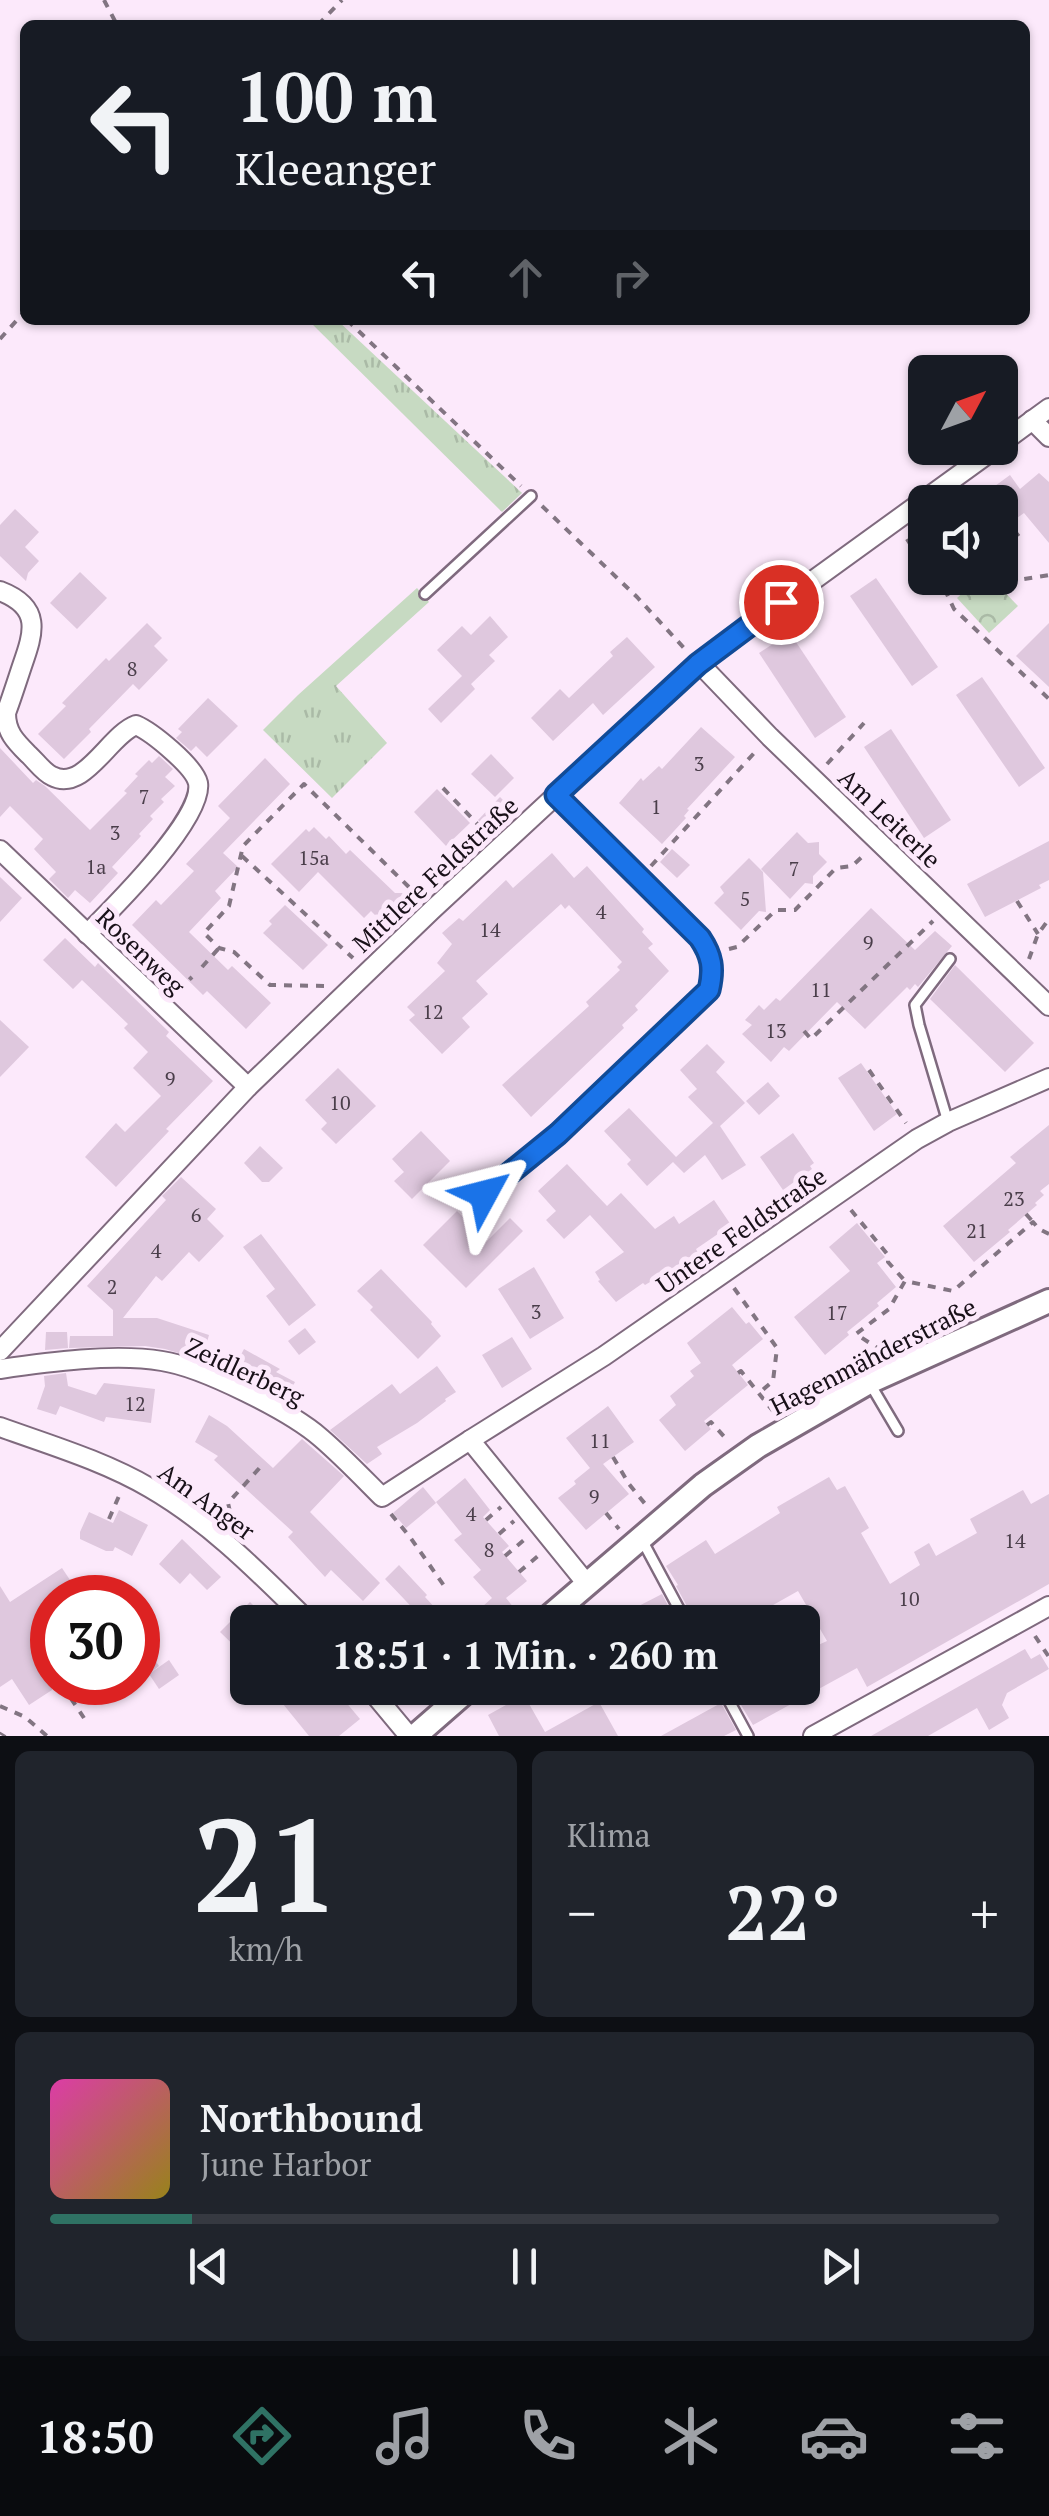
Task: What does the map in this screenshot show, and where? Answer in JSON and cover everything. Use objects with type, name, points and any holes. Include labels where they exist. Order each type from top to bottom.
[{"type":"street","name":"Mittlere Feldstraße","points":[[1018,431],[1049,408]]},
{"type":"street","points":[[1032,420],[1049,437]]},
{"type":"street","name":"Mittlere Feldstraße","points":[[0,1351],[248,1087],[367,971],[698,664],[972,465]]},
{"type":"street","points":[[0,591],[22,606],[31,618],[33,635],[6,713],[6,726],[52,777],[72,779],[85,771],[126,729],[136,725],[161,742],[198,780],[198,795],[152,866],[88,934]]},
{"type":"street","name":"Am Leiterle","points":[[698,664],[1049,1006]]},
{"type":"street","points":[[484,1194],[558,1134],[709,990],[714,971],[710,953],[700,938],[556,795]]},
{"type":"street","name":"Rosenweg","points":[[0,850],[248,1087]]},
{"type":"street","name":"Untere Feldstraße","points":[[382,1497],[604,1356],[917,1139],[1049,1078]]},
{"type":"street","name":"Hagenmähderstraße","points":[[563,1605],[587,1584],[630,1533],[758,1446],[869,1382],[1049,1301]]},
{"type":"street","name":"Zeidlerberg","points":[[0,1370],[44,1362],[164,1361],[273,1406],[318,1435],[382,1497]]},
{"type":"street","name":"Am Anger","points":[[0,1428],[80,1456],[149,1487],[212,1530],[292,1605]]},
{"type":"street","points":[[470,1440],[587,1584]]},
{"type":"street","points":[[813,1736],[1049,1606]]},
{"type":"street","points":[[384,1705],[412,1736],[449,1705]]},
{"type":"lane","points":[[425,594],[531,496]]},
{"type":"lane","points":[[948,1122],[915,1005],[950,959]]},
{"type":"lane","points":[[869,1382],[898,1432]]},
{"type":"lane","points":[[630,1533],[675,1605]]},
{"type":"lane","points":[[731,1705],[748,1736]]},
{"type":"path","points":[[323,20],[342,0]]},
{"type":"path","points":[[0,339],[20,317]]},
{"type":"path","points":[[893,523],[908,540]]},
{"type":"path","points":[[1018,534],[1022,531]]},
{"type":"path","points":[[1018,580],[1049,575]]},
{"type":"path","points":[[947,595],[954,609],[1049,699]]},
{"type":"path","points":[[814,779],[864,724]]},
{"type":"path","points":[[654,863],[751,756]]},
{"type":"path","points":[[717,776],[726,784]]},
{"type":"path","points":[[341,997],[330,987],[270,984],[234,952],[219,948],[204,933],[229,906],[243,846],[304,784],[432,910]]},
{"type":"path","points":[[443,788],[500,847]]},
{"type":"path","points":[[687,813],[694,820]]},
{"type":"path","points":[[242,856],[367,971]]},
{"type":"path","points":[[710,953],[738,947],[776,910],[795,910],[836,868],[848,867]]},
{"type":"path","points":[[1017,901],[1038,934]]},
{"type":"path","points":[[804,1031],[811,1038],[947,908]]},
{"type":"path","points":[[1022,980],[1038,934],[1049,919]]},
{"type":"path","points":[[202,966],[219,948]]},
{"type":"path","points":[[884,957],[891,963]]},
{"type":"path","points":[[841,998],[846,1003]]},
{"type":"path","points":[[869,1070],[917,1139]]},
{"type":"path","points":[[837,1194],[888,1255],[888,1262],[904,1281],[952,1291],[1033,1222]]},
{"type":"path","points":[[1026,1214],[1049,1234]]},
{"type":"path","points":[[722,1272],[777,1348],[773,1380],[759,1394]]},
{"type":"path","points":[[856,1334],[889,1308],[904,1281]]},
{"type":"path","points":[[850,1330],[876,1346]]},
{"type":"path","points":[[738,1373],[741,1371],[773,1411]]},
{"type":"path","points":[[707,1425],[711,1422],[728,1441]]},
{"type":"path","points":[[613,1457],[646,1505]]},
{"type":"path","points":[[230,1512],[228,1503],[264,1463]]},
{"type":"path","points":[[109,1518],[128,1477]]},
{"type":"path","points":[[382,1497],[387,1510],[447,1590]]},
{"type":"path","points":[[486,1520],[504,1505]]},
{"type":"path","points":[[606,1513],[630,1533]]},
{"type":"path","points":[[498,1534],[515,1520]]},
{"type":"path","points":[[505,1556],[528,1536]]},
{"type":"path","points":[[519,1572],[541,1554]]},
{"type":"path","points":[[1024,1620],[1049,1657]]},
{"type":"path","points":[[76,1705],[84,1718]]},
{"type":"path","points":[[0,1706],[25,1717],[47,1736]]},
{"type":"green space","points":[[313,325],[342,325],[522,493],[502,512]]},
{"type":"green space","points":[[417,588],[429,602],[336,686],[387,743],[332,798],[263,730]]},
{"type":"green space","points":[[1007,595],[1018,606],[989,633],[957,598]]},
{"type":"building","points":[[1039,473],[1049,482],[1049,543],[1024,513],[1018,517],[1018,486],[1020,489]]},
{"type":"building","points":[[1010,475],[1017,485],[996,485]]},
{"type":"building","points":[[15,509],[39,532],[25,547],[39,561],[26,581],[0,556],[0,525]]},
{"type":"building","points":[[80,572],[107,598],[77,629],[50,603]]},
{"type":"building","points":[[876,578],[938,667],[912,686],[850,596]]},
{"type":"building","points":[[490,616],[508,637],[489,655],[495,661],[471,684],[475,689],[441,723],[428,709],[462,676],[437,650],[462,626],[471,635]]},
{"type":"building","points":[[147,623],[162,638],[154,646],[168,660],[139,690],[133,684],[64,759],[38,734],[106,658],[109,661]]},
{"type":"building","points":[[1049,623],[1049,687],[1016,656]]},
{"type":"building","points":[[790,633],[846,717],[815,738],[759,653]]},
{"type":"building","points":[[627,637],[655,667],[603,715],[593,703],[553,741],[531,718],[560,689],[569,698]]},
{"type":"building","points":[[982,677],[1045,768],[1019,787],[956,695]]},
{"type":"building","points":[[208,698],[238,726],[207,757],[196,746],[191,751],[176,738],[182,732],[178,729]]},
{"type":"building","points":[[701,727],[735,757],[687,809],[686,818],[662,844],[619,803],[641,778],[643,781],[659,766],[662,769]]},
{"type":"building","points":[[891,729],[951,820],[924,838],[864,747]]},
{"type":"building","points":[[0,748],[33,783],[36,780],[45,786],[90,830],[127,793],[124,791],[138,776],[135,774],[149,760],[152,763],[159,756],[173,769],[165,777],[175,786],[161,799],[164,802],[150,816],[153,819],[141,836],[112,867],[118,873],[90,903],[75,890],[68,898],[49,879],[56,872],[34,849],[43,839],[10,806],[0,817]]},
{"type":"building","points":[[491,754],[514,778],[495,797],[471,774]]},
{"type":"building","points":[[265,758],[290,784],[223,853],[238,867],[215,891],[221,898],[189,932],[228,970],[232,966],[271,1003],[246,1029],[207,991],[203,995],[132,925],[156,900],[161,905],[194,871],[186,864],[230,818],[218,806]]},
{"type":"building","points":[[437,789],[470,823],[446,846],[414,812]]},
{"type":"building","points":[[500,797],[513,810],[491,832],[478,820]]},
{"type":"building","points":[[314,827],[346,854],[350,850],[395,893],[406,893],[406,912],[384,911],[377,917],[371,911],[364,918],[318,872],[299,892],[271,864],[306,829],[309,832]]},
{"type":"building","points":[[797,832],[808,843],[819,842],[819,854],[827,862],[813,876],[813,884],[805,883],[790,899],[761,869]]},
{"type":"building","points":[[1049,841],[1049,880],[985,917],[967,884]]},
{"type":"building","points":[[672,849],[690,865],[677,878],[660,862]]},
{"type":"building","points":[[552,853],[574,878],[587,866],[644,929],[642,932],[653,944],[648,948],[669,971],[635,1006],[638,1010],[622,1025],[624,1028],[531,1117],[502,1085],[589,1006],[586,1002],[620,970],[617,967],[622,962],[569,905],[565,909],[561,904],[476,981],[488,994],[462,1018],[470,1027],[442,1054],[409,1020],[415,1015],[407,1007],[445,971],[437,963],[452,944],[442,933],[459,918],[463,921],[506,880],[513,888]]},
{"type":"building","points":[[749,858],[763,872],[766,912],[759,911],[741,930],[714,903],[724,893],[720,887]]},
{"type":"building","points":[[0,877],[22,898],[0,922]]},
{"type":"building","points":[[285,905],[328,945],[303,970],[263,933]]},
{"type":"building","points":[[871,908],[915,950],[935,931],[952,946],[918,987],[907,987],[865,1029],[837,1002],[789,1051],[784,1047],[771,1062],[742,1034],[752,1025],[745,1020],[759,1005],[764,1010],[776,998],[780,1001]]},
{"type":"building","points":[[65,938],[95,967],[98,963],[213,1081],[116,1187],[85,1157],[116,1123],[125,1132],[161,1096],[133,1068],[148,1052],[124,1028],[128,1024],[82,980],[73,989],[43,960]]},
{"type":"building","points":[[955,965],[1034,1043],[1005,1072],[930,999]]},
{"type":"building","points":[[0,1020],[29,1047],[0,1077]]},
{"type":"building","points":[[707,1044],[725,1062],[716,1072],[745,1103],[720,1126],[746,1165],[722,1180],[705,1155],[684,1173],[673,1162],[647,1186],[627,1164],[631,1160],[604,1131],[629,1108],[676,1157],[713,1123],[688,1097],[697,1089],[680,1070]]},
{"type":"building","points":[[861,1063],[897,1114],[874,1131],[838,1078]]},
{"type":"building","points":[[338,1068],[376,1106],[336,1144],[321,1129],[327,1123],[305,1100]]},
{"type":"building","points":[[768,1082],[780,1096],[759,1115],[746,1101]]},
{"type":"building","points":[[1049,1125],[1049,1184],[1040,1191],[1044,1195],[1010,1232],[974,1262],[943,1226],[1016,1163],[1010,1157]]},
{"type":"building","points":[[421,1131],[450,1161],[412,1199],[394,1181],[404,1172],[392,1159]]},
{"type":"building","points":[[793,1133],[814,1163],[812,1169],[783,1190],[760,1157]]},
{"type":"building","points":[[260,1146],[283,1168],[269,1182],[262,1182],[244,1163]]},
{"type":"building","points":[[567,1164],[607,1206],[621,1193],[655,1229],[674,1216],[679,1224],[714,1200],[731,1225],[696,1249],[698,1253],[616,1302],[595,1272],[624,1252],[590,1215],[564,1239],[546,1220],[556,1211],[538,1191]]},
{"type":"building","points":[[181,1177],[216,1209],[207,1219],[224,1236],[199,1262],[189,1252],[162,1281],[156,1276],[123,1318],[157,1318],[209,1335],[202,1360],[145,1346],[69,1348],[70,1336],[113,1336],[113,1310],[87,1286],[166,1200],[162,1196]]},
{"type":"building","points":[[457,1211],[487,1241],[510,1218],[523,1231],[466,1288],[423,1245]]},
{"type":"building","points":[[857,1223],[885,1257],[877,1263],[896,1287],[825,1355],[794,1317],[850,1271],[829,1247]]},
{"type":"building","points":[[261,1234],[316,1305],[289,1326],[266,1296],[275,1289],[243,1247]]},
{"type":"building","points":[[534,1267],[564,1318],[530,1339],[498,1289]]},
{"type":"building","points":[[381,1269],[441,1336],[418,1359],[370,1310],[373,1307],[357,1291]]},
{"type":"building","points":[[732,1307],[763,1339],[732,1365],[748,1385],[704,1421],[711,1429],[685,1451],[659,1420],[676,1405],[670,1396],[694,1376],[690,1371],[701,1363],[687,1343]]},
{"type":"building","points":[[305,1328],[316,1342],[299,1355],[288,1341]]},
{"type":"building","points":[[46,1332],[67,1332],[68,1348],[45,1350]]},
{"type":"building","points":[[512,1337],[532,1369],[502,1388],[482,1355]]},
{"type":"building","points":[[244,1349],[295,1382],[286,1399],[232,1372]]},
{"type":"building","points":[[437,1366],[456,1392],[417,1423],[377,1447],[382,1454],[367,1464],[330,1430],[392,1384],[400,1394]]},
{"type":"building","points":[[66,1373],[68,1386],[96,1395],[104,1383],[155,1389],[151,1423],[106,1417],[104,1422],[60,1406],[56,1415],[37,1409],[45,1386],[44,1376]]},
{"type":"building","points":[[608,1406],[634,1442],[603,1464],[629,1494],[586,1530],[558,1498],[590,1468],[566,1438]]},
{"type":"building","points":[[209,1415],[227,1426],[273,1468],[302,1439],[344,1476],[310,1512],[380,1583],[363,1601],[331,1570],[325,1577],[288,1537],[293,1532],[214,1460],[218,1456],[195,1442]]},
{"type":"building","points":[[829,1477],[837,1490],[845,1486],[869,1528],[861,1533],[890,1584],[920,1565],[914,1552],[929,1543],[936,1556],[977,1533],[970,1519],[1023,1490],[1031,1504],[1049,1494],[1049,1584],[867,1687],[857,1668],[820,1688],[820,1644],[827,1641],[820,1629],[820,1605],[806,1605],[798,1591],[773,1605],[686,1605],[666,1566],[706,1540],[715,1554],[780,1513],[777,1507]]},
{"type":"building","points":[[465,1478],[490,1510],[483,1517],[509,1546],[502,1552],[527,1581],[506,1598],[512,1605],[484,1605],[492,1598],[473,1577],[481,1570],[454,1540],[462,1534],[436,1502]]},
{"type":"building","points":[[423,1487],[436,1503],[406,1528],[393,1513]]},
{"type":"building","points":[[119,1510],[148,1525],[132,1556],[115,1547],[106,1551],[80,1539],[89,1512],[113,1523]]},
{"type":"building","points":[[182,1539],[221,1577],[207,1590],[190,1573],[180,1584],[159,1564]]},
{"type":"building","points":[[399,1565],[432,1605],[410,1605],[385,1579]]},
{"type":"building","points":[[0,1586],[10,1602],[30,1589],[29,1705],[12,1679],[0,1687]]},
{"type":"building","points":[[662,1594],[668,1605],[641,1605]]},
{"type":"building","points":[[230,1622],[230,1642],[220,1632]]},
{"type":"building","points":[[1025,1649],[1031,1659],[1040,1654],[1049,1669],[1007,1693],[1002,1705],[1009,1718],[989,1730],[977,1708],[928,1736],[871,1736]]},
{"type":"building","points":[[169,1660],[179,1675],[160,1688],[160,1666]]},
{"type":"building","points":[[284,1705],[348,1705],[360,1719],[339,1736],[309,1736]]},
{"type":"building","points":[[506,1705],[530,1705],[545,1732],[594,1705],[601,1705],[618,1736],[499,1736],[488,1715]]},
{"type":"building","points":[[717,1705],[722,1705],[736,1730],[724,1736],[661,1736]]},
{"type":"building","points":[[741,1705],[789,1705],[753,1725]]},
{"type":"tram line","points":[[0,1733],[5,1736]]},
{"type":"route","points":[[484,1194],[558,1134],[709,990],[714,971],[710,953],[700,938],[556,795],[698,664],[781,602]]}]
